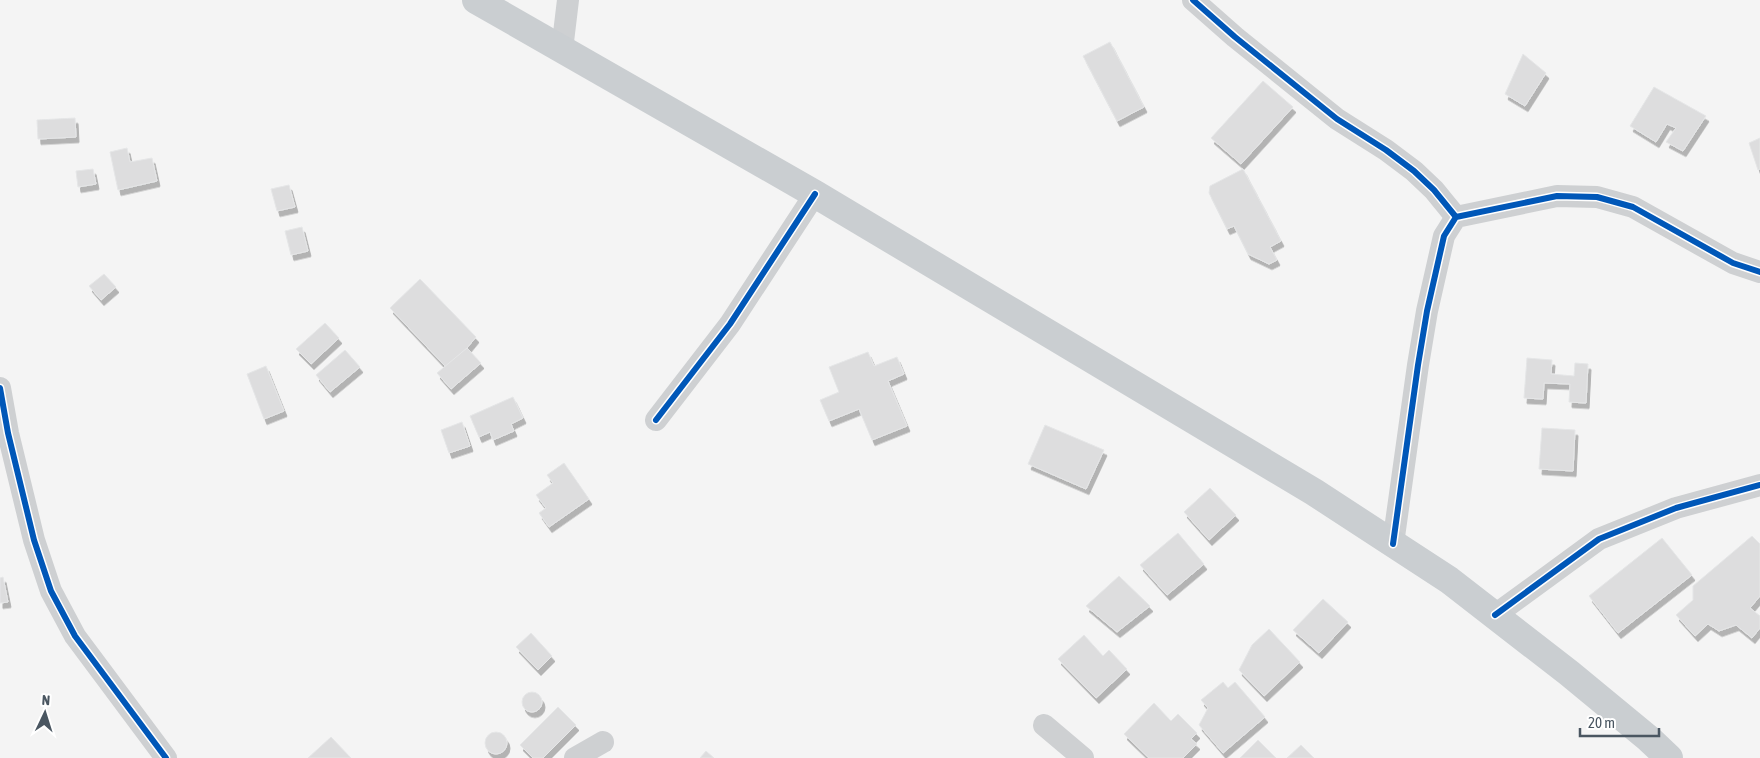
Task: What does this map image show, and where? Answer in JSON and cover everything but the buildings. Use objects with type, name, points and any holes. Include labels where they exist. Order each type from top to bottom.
[{"type":"main road","points":[[476,0],[815,194],[1314,492],[1449,580],[1569,674],[1649,739],[1669,758]]},
{"type":"street","points":[[562,50],[568,0]]},
{"type":"street","points":[[1193,0],[1235,37],[1337,119],[1386,150],[1414,171],[1434,190],[1456,217]]},
{"type":"street","points":[[656,420],[730,324],[815,194]]},
{"type":"street","points":[[1393,544],[1416,374],[1427,311],[1444,236],[1456,217],[1557,196],[1597,197],[1632,207],[1733,263],[1760,272]]},
{"type":"street","points":[[0,388],[8,433],[32,530],[51,591],[75,636],[166,758]]},
{"type":"street","points":[[1495,615],[1599,539],[1676,508],[1760,485]]},
{"type":"street","points":[[1044,725],[1083,758]]},
{"type":"street","points":[[575,758],[603,742]]},
{"type":"cycle path","points":[[1193,0],[1235,37],[1337,119],[1386,150],[1414,171],[1434,190],[1456,217]]},
{"type":"cycle path","points":[[656,420],[730,324],[815,194]]},
{"type":"cycle path","points":[[1393,544],[1427,311],[1444,236],[1456,217],[1557,196],[1597,197],[1633,207],[1733,263],[1760,272]]},
{"type":"cycle path","points":[[0,388],[8,433],[34,540],[51,591],[75,636],[166,758]]},
{"type":"cycle path","points":[[1495,615],[1599,539],[1676,508],[1760,485]]}]
